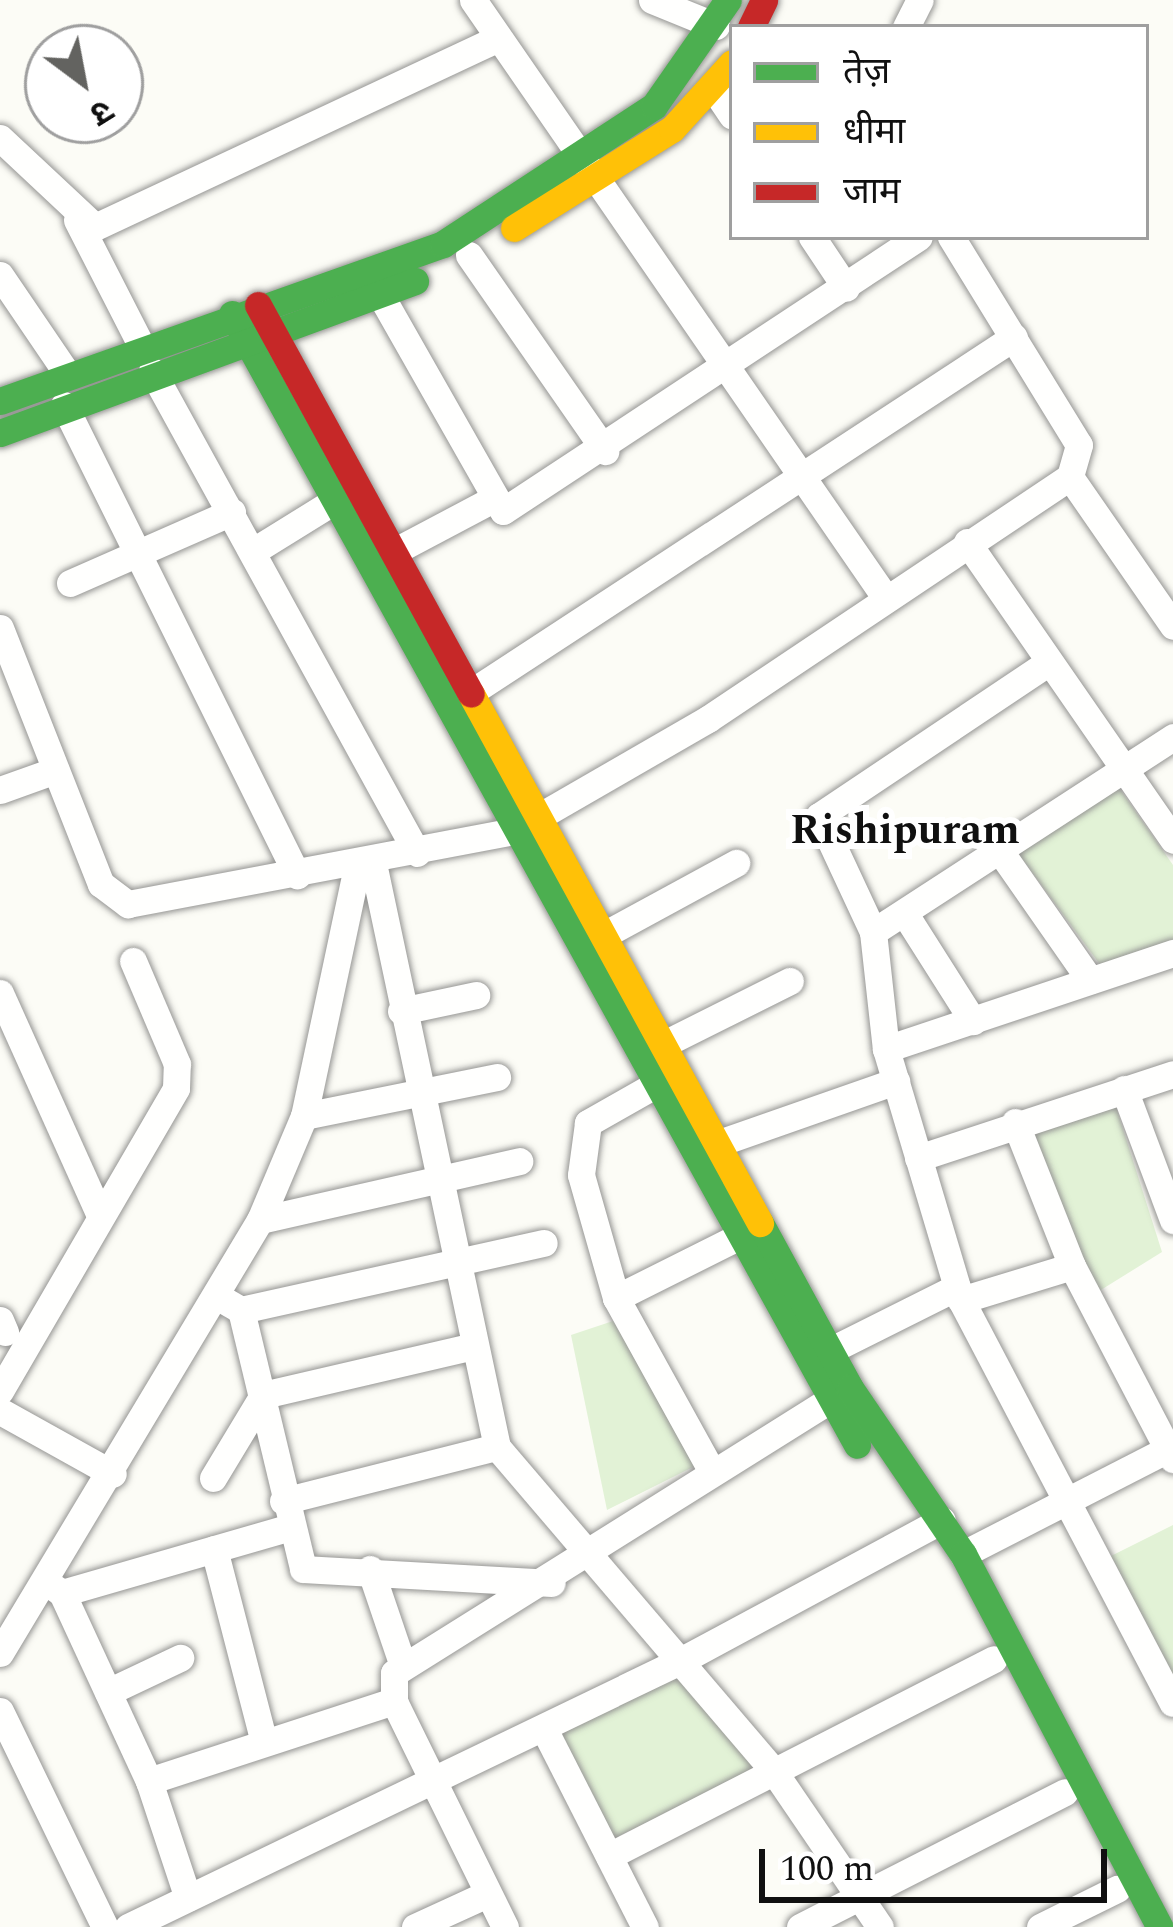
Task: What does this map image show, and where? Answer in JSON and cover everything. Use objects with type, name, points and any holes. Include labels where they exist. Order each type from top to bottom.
[{"type":"street","points":[[472,0],[883,594]]},
{"type":"street","points":[[0,401],[140,344],[443,244],[654,106],[720,8],[652,0]]},
{"type":"street","points":[[76,220],[95,226],[497,39]]},
{"type":"street","points":[[0,433],[152,371],[381,296],[469,255],[595,178],[714,89],[729,66]]},
{"type":"street","points":[[714,89],[729,112]]},
{"type":"street","points":[[0,137],[24,150],[76,220],[140,344]]},
{"type":"street","points":[[814,240],[846,288]]},
{"type":"street","points":[[381,296],[493,500],[510,510],[605,451],[915,240]]},
{"type":"street","points":[[0,628],[56,770],[118,901],[365,865],[526,824],[708,718],[883,594],[1070,477],[1078,445],[953,240]]},
{"type":"street","points":[[469,255],[605,451]]},
{"type":"street","points":[[0,274],[66,372]]},
{"type":"street","points":[[245,309],[393,552],[470,693],[526,824],[653,1086],[736,1238],[837,1394],[932,1526],[994,1659],[1136,1927]]},
{"type":"street","points":[[260,337],[334,501],[526,824],[602,936],[829,1351],[837,1394]]},
{"type":"street","points":[[470,693],[796,472],[1014,337]]},
{"type":"street","points":[[152,371],[417,853]]},
{"type":"street","points":[[64,405],[297,875]]},
{"type":"street","points":[[1070,477],[1173,626]]},
{"type":"street","points":[[393,552],[493,500]]},
{"type":"street","points":[[254,550],[334,501]]},
{"type":"street","points":[[70,583],[141,556],[232,512]]},
{"type":"street","points":[[967,542],[1173,840]]},
{"type":"street","points":[[795,834],[1048,662]]},
{"type":"street","points":[[873,932],[1002,854],[1173,737]]},
{"type":"street","points":[[0,790],[56,770]]},
{"type":"street","points":[[819,816],[873,932],[886,1049],[959,1293],[1171,1694]]},
{"type":"street","points":[[1002,854],[1090,980]]},
{"type":"street","points":[[602,936],[736,863]]},
{"type":"street","points":[[365,865],[497,1448],[775,1773],[856,1900],[880,1927]]},
{"type":"street","points":[[0,1653],[55,1588],[113,1474],[230,1304],[304,1116],[365,865]]},
{"type":"street","points":[[905,914],[973,1022]]},
{"type":"street","points":[[886,1049],[1173,953]]},
{"type":"street","points":[[0,1391],[178,1075],[133,961]]},
{"type":"street","points":[[662,1045],[790,981]]},
{"type":"street","points":[[0,993],[100,1216]]},
{"type":"street","points":[[401,1011],[476,995]]},
{"type":"street","points":[[918,1158],[1015,1122],[1173,1074]]},
{"type":"street","points":[[304,1116],[496,1077]]},
{"type":"street","points":[[716,1144],[896,1081]]},
{"type":"street","points":[[653,1086],[595,1117],[582,1149],[593,1235],[616,1298],[711,1470]]},
{"type":"street","points":[[1124,1089],[1173,1220]]},
{"type":"street","points":[[963,1555],[1170,1454],[1072,1267],[1015,1122]]},
{"type":"street","points":[[260,1220],[519,1161]]},
{"type":"street","points":[[616,1298],[736,1238]]},
{"type":"street","points":[[230,1304],[544,1243]]},
{"type":"street","points":[[829,1351],[959,1293],[1072,1267]]},
{"type":"street","points":[[230,1304],[263,1396],[303,1569],[552,1582]]},
{"type":"street","points":[[213,1478],[263,1396],[474,1346]]},
{"type":"street","points":[[403,1666],[552,1582],[711,1470],[837,1394]]},
{"type":"street","points":[[0,1411],[113,1474]]},
{"type":"street","points":[[55,1588],[214,1549],[287,1514],[497,1448]]},
{"type":"street","points":[[932,1526],[963,1555],[1160,1927]]},
{"type":"street","points":[[128,1927],[434,1784],[682,1660],[932,1526]]},
{"type":"street","points":[[214,1549],[263,1738]]},
{"type":"street","points":[[370,1569],[403,1666],[394,1701],[505,1927]]},
{"type":"street","points":[[55,1588],[149,1781],[188,1898]]},
{"type":"street","points":[[109,1692],[180,1658]]},
{"type":"street","points":[[609,1856],[994,1659]]},
{"type":"street","points":[[149,1781],[263,1738],[394,1701]]},
{"type":"street","points":[[0,1711],[105,1927]]},
{"type":"street","points":[[544,1729],[645,1927]]},
{"type":"street","points":[[800,1927],[1065,1792]]},
{"type":"street","points":[[1040,1927],[1117,1889]]},
{"type":"street","points":[[415,1927],[487,1894]]},
{"type":"green space","points":[[1117,785],[1173,865],[1173,943],[1101,966],[1018,853]]},
{"type":"green space","points":[[1116,1107],[1162,1252],[1096,1293],[1030,1133]]},
{"type":"green space","points":[[613,1321],[697,1465],[607,1510],[571,1335]]},
{"type":"green space","points":[[1173,1525],[1173,1674],[1111,1556]]},
{"type":"green space","points":[[682,1673],[757,1769],[615,1838],[561,1734]]},
{"type":"traffic: fast","points":[[0,401],[443,244],[654,106],[728,0]]},
{"type":"traffic: fast","points":[[0,433],[415,281]]},
{"type":"traffic: fast","points":[[232,314],[857,1445]]},
{"type":"traffic: fast","points":[[760,1223],[850,1388],[963,1554],[1160,1927]]},
{"type":"traffic: slow","points":[[514,228],[672,129],[729,66]]},
{"type":"traffic: slow","points":[[471,694],[760,1223]]},
{"type":"traffic: jam","points":[[752,24],[764,0]]},
{"type":"traffic: jam","points":[[258,305],[471,694]]},
{"type":"district","name":"Rishipuram","points":[[905,831]]}]
